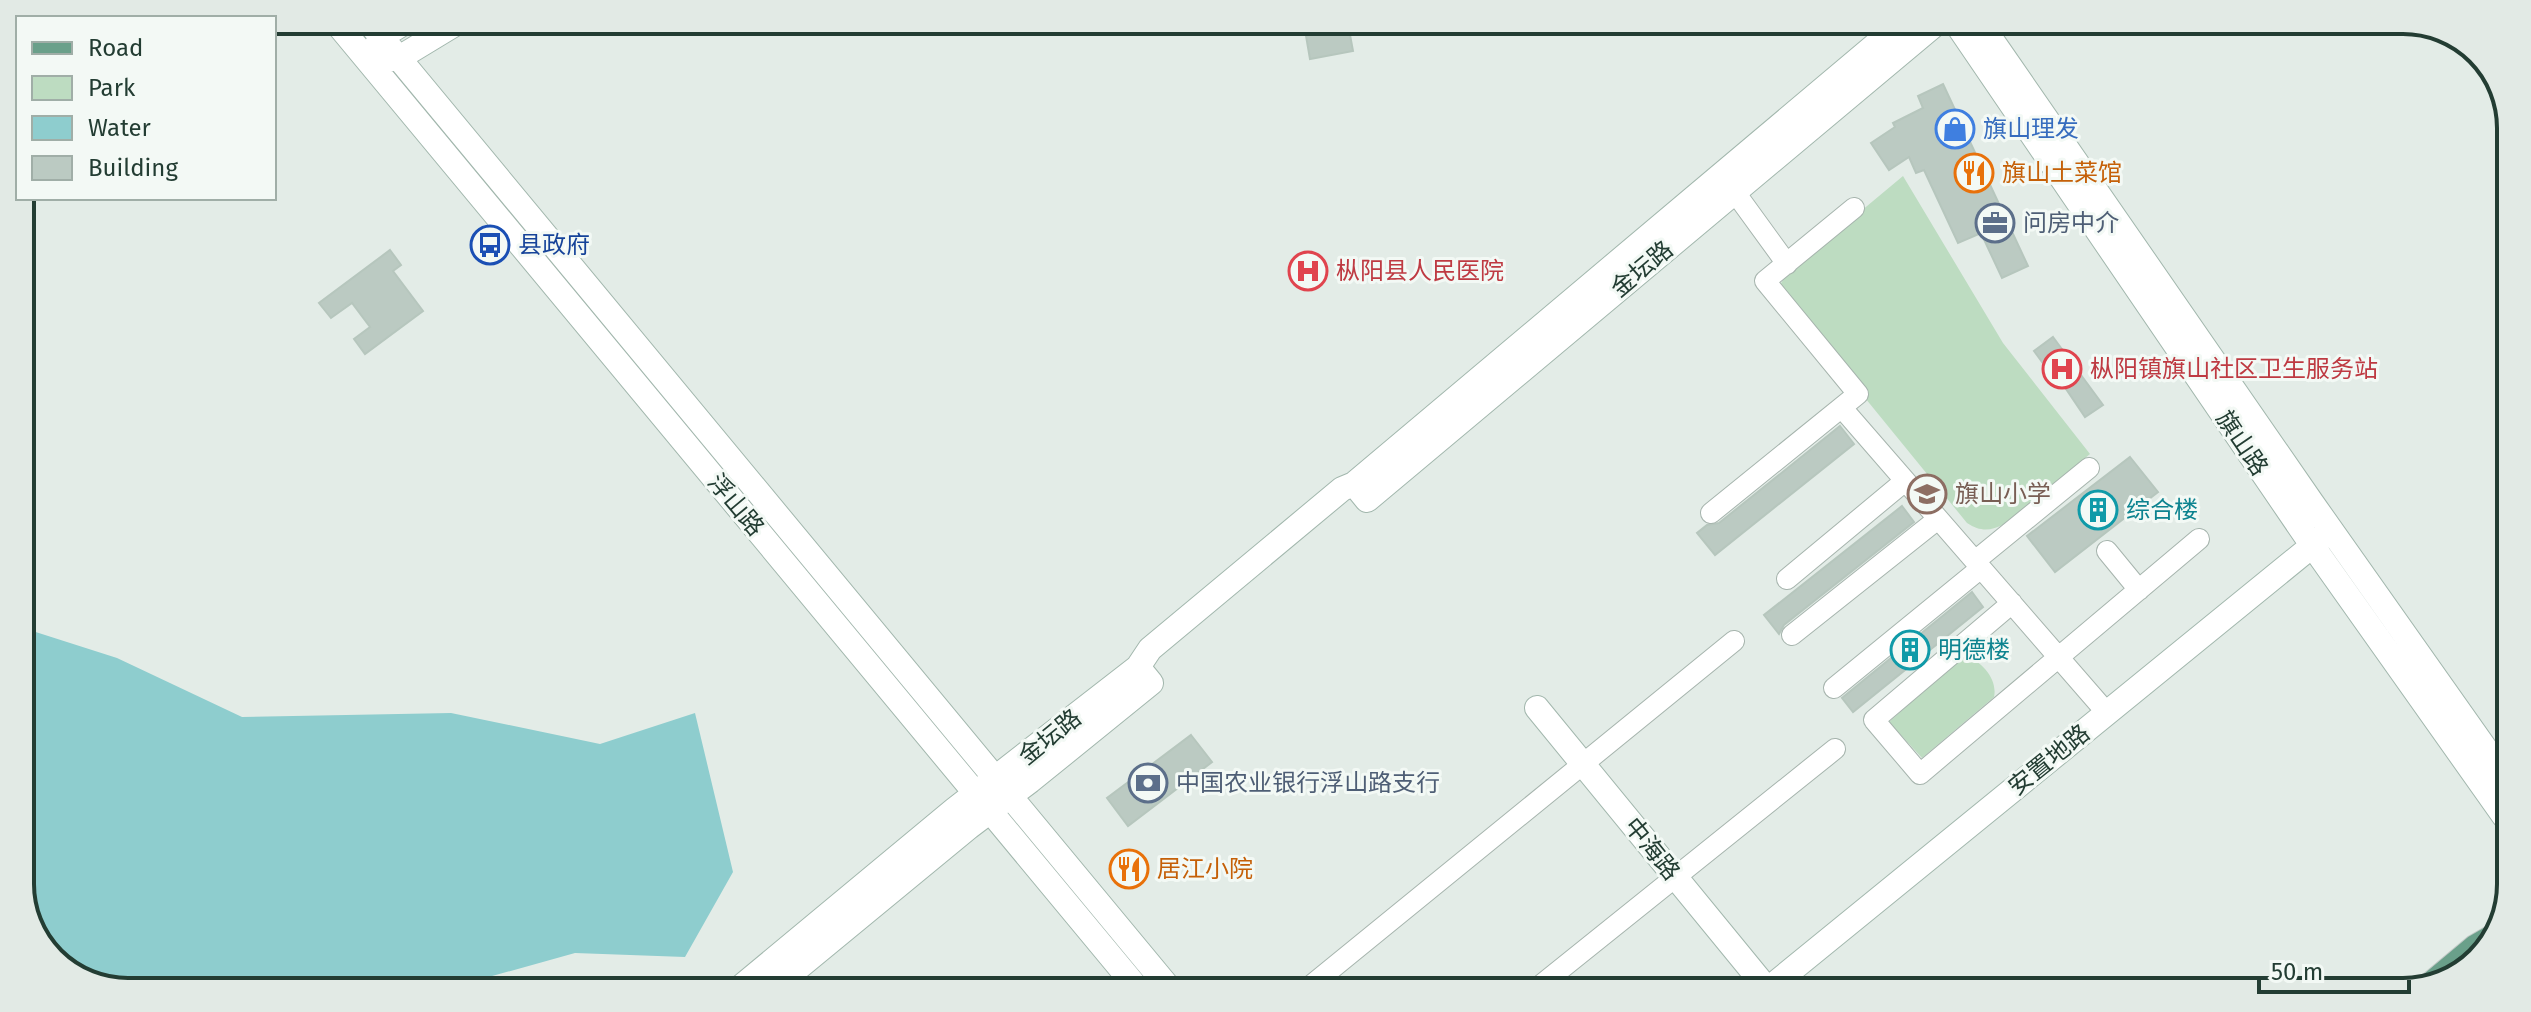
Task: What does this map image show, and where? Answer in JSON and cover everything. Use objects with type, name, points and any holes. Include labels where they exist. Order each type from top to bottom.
[{"type":"main road","name":"浮山路","points":[[346,34],[1129,978]]},
{"type":"main road","points":[[373,34],[369,61],[399,58],[439,34]]},
{"type":"main road","name":"浮山路","points":[[378,34],[1161,978]]},
{"type":"main road","name":"金坛路","points":[[1361,492],[1889,34]]},
{"type":"main road","name":"金坛路","points":[[752,978],[1003,788],[1144,675],[1150,649],[1342,489],[1361,492],[1923,34]]},
{"type":"main road","name":"旗山路","points":[[1964,34],[2321,538],[2497,766]]},
{"type":"main road","name":"旗山路","points":[[1987,34],[2497,805]]},
{"type":"main road","name":"安置地路","points":[[1783,978],[2321,538]]},
{"type":"main road","name":"中海路","points":[[1537,708],[1758,978]]},
{"type":"main road","name":"金坛路","points":[[785,978],[983,802]]},
{"type":"street","points":[[1734,191],[1787,264]]},
{"type":"street","points":[[1711,513],[1858,394],[1765,281],[1854,208]]},
{"type":"street","points":[[1842,408],[2107,713]]},
{"type":"street","points":[[1834,688],[2089,468]]},
{"type":"street","points":[[1787,579],[1905,481]]},
{"type":"street","points":[[1792,635],[1938,519]]},
{"type":"street","points":[[2012,603],[1874,720],[1920,774],[2199,539]]},
{"type":"street","points":[[2107,551],[2139,590]]},
{"type":"street","points":[[1320,978],[1734,641]]},
{"type":"street","points":[[1550,978],[1835,749]]},
{"type":"green space","points":[[1903,176],[2003,343],[2090,454],[2005,524],[1995,528],[1986,530],[1967,523],[1786,301],[1780,285],[1788,272]]},
{"type":"green space","points":[[1965,657],[1977,662],[1987,672],[1994,684],[1994,697],[1922,758],[1889,722]]},
{"type":"water","points":[[34,631],[117,658],[242,717],[451,713],[600,744],[695,713],[733,872],[685,957],[575,953],[485,978],[110,976],[81,965],[54,941],[39,914],[34,890]]},
{"type":"building","points":[[1306,34],[1350,34],[1353,51],[1310,59]]},
{"type":"building","points":[[1943,84],[2028,266],[2002,278],[1981,233],[1958,243],[1924,170],[1916,173],[1909,157],[1889,170],[1871,143],[1895,127],[1893,123],[1923,108],[1918,96]]},
{"type":"building","points":[[390,250],[401,265],[393,271],[423,311],[365,354],[354,339],[370,327],[352,303],[331,318],[319,303]]},
{"type":"building","points":[[2053,337],[2103,405],[2085,417],[2034,351]]},
{"type":"building","points":[[1840,426],[1854,444],[1715,555],[1697,533],[1707,525],[1719,523]]},
{"type":"building","name":"综合楼","points":[[2130,457],[2158,492],[2055,572],[2027,536]]},
{"type":"building","points":[[1902,506],[1914,522],[1784,625],[1779,634],[1764,615]]},
{"type":"building","name":"明德楼","points":[[1972,592],[1983,607],[1853,712],[1842,698]]},
{"type":"building","points":[[1191,735],[1212,762],[1128,826],[1107,798]]},
{"type":"place","name":"旗山理发","points":[[1955,129]]},
{"type":"place","name":"旗山土菜馆","points":[[1974,173]]},
{"type":"place","name":"问房中介","points":[[1995,223]]},
{"type":"place","name":"县政府","points":[[490,245]]},
{"type":"place","name":"枞阳县人民医院","points":[[1308,271]]},
{"type":"place","name":"枞阳镇旗山社区卫生服务站","points":[[2062,369]]},
{"type":"place","name":"旗山小学","points":[[1927,494]]},
{"type":"place","name":"综合楼","points":[[2098,510]]},
{"type":"place","name":"明德楼","points":[[1910,650]]},
{"type":"place","name":"中国农业银行浮山路支行","points":[[1148,783]]},
{"type":"place","name":"居江小院","points":[[1129,869]]}]
